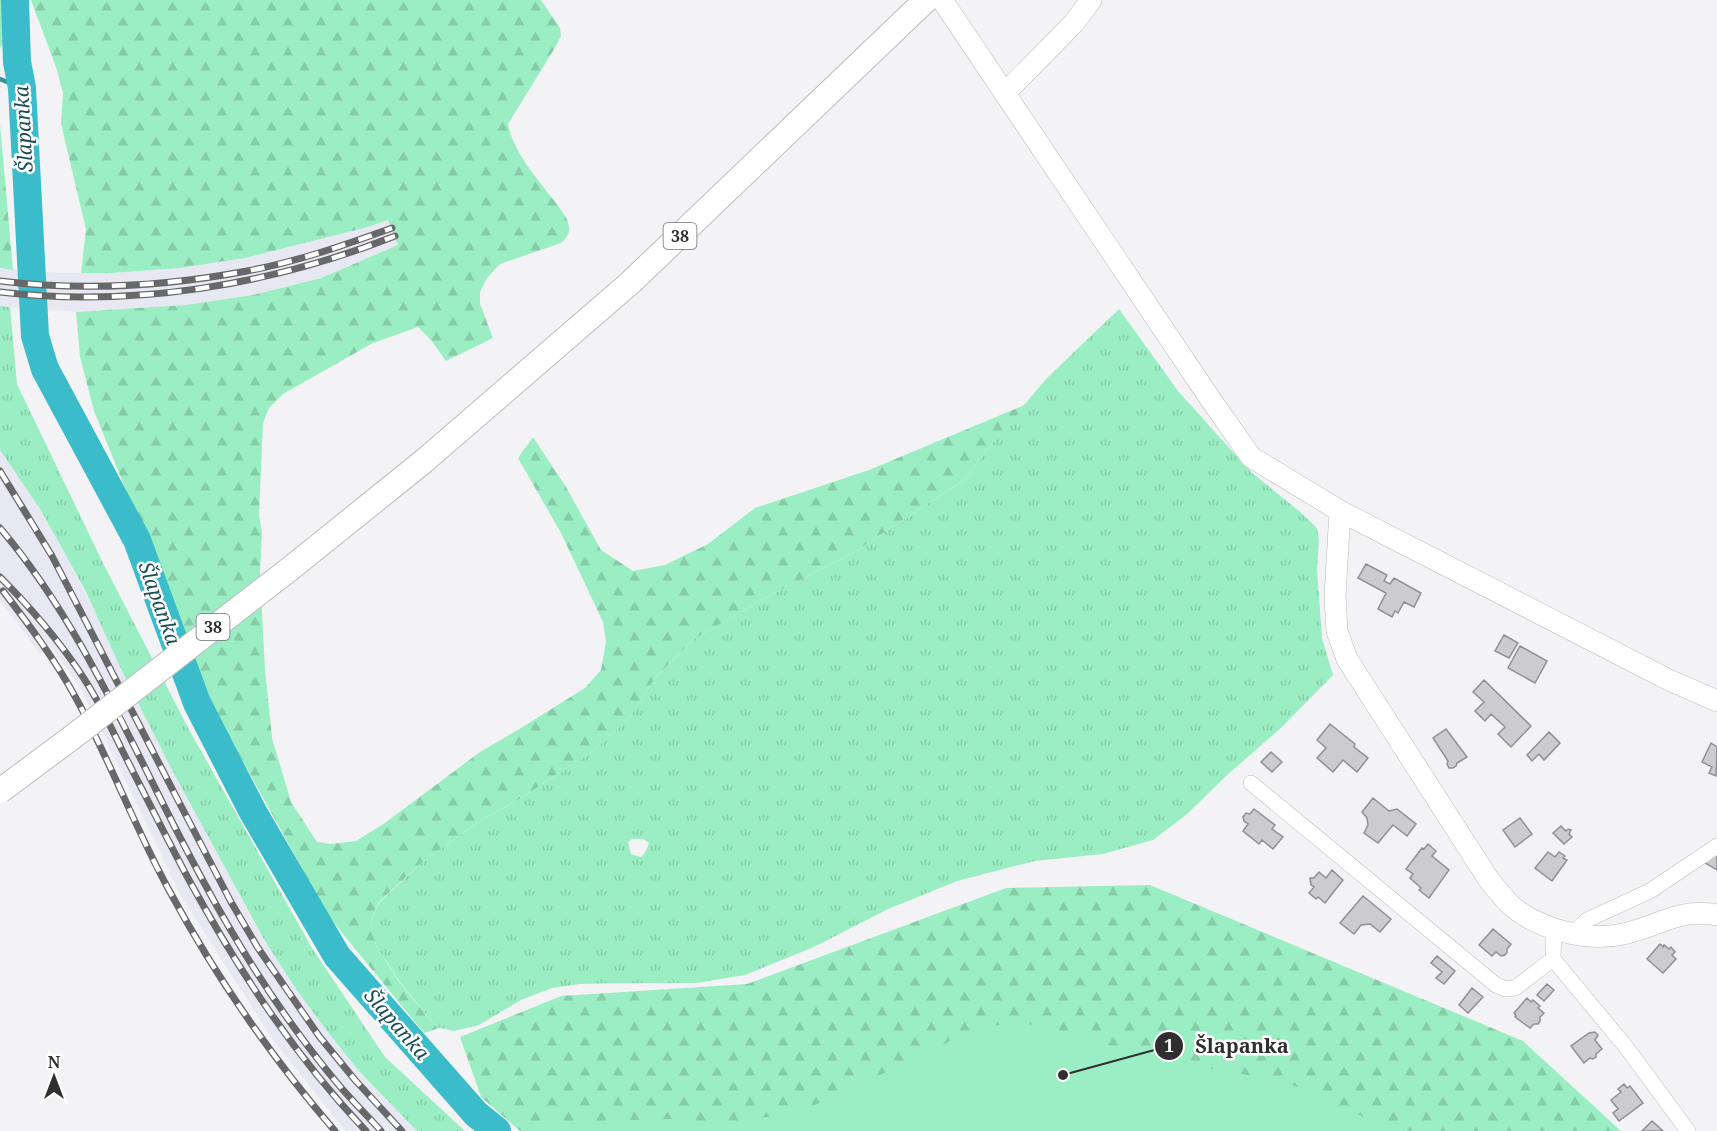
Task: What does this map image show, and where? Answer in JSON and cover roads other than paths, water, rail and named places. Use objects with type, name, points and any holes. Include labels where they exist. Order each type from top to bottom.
[{"type":"main road","name":"38","points":[[0,791],[291,568],[424,461],[630,283],[926,0]]},
{"type":"street","points":[[942,0],[1251,457],[1340,511],[1669,680],[1717,701]]},
{"type":"street","points":[[1005,93],[1074,23],[1091,0]]},
{"type":"street","points":[[1340,511],[1335,596],[1337,631],[1347,658],[1489,880],[1514,908],[1540,923],[1563,931],[1600,936],[1623,934],[1690,913],[1717,915]]},
{"type":"street","points":[[1251,783],[1496,985],[1506,990],[1515,988],[1553,958],[1563,931],[1650,891],[1717,846]]},
{"type":"street","points":[[1553,958],[1626,1047],[1688,1131]]},
{"type":"waterway","name":"Šlapanka","points":[[15,0],[35,336],[45,369],[137,540],[197,703],[253,812],[337,956],[476,1114],[497,1131]]},
{"type":"waterway","points":[[0,79],[22,88]]},
{"type":"railway","points":[[0,281],[93,286],[155,283],[217,276],[284,263],[392,228]]},
{"type":"railway","points":[[0,292],[100,297],[201,288],[300,268],[395,236]]},
{"type":"railway","points":[[0,471],[52,556],[231,902],[258,948],[319,1036],[355,1080],[402,1131]]},
{"type":"railway","points":[[0,528],[31,567],[85,652],[201,877],[248,958],[318,1060],[381,1131]]},
{"type":"railway","points":[[0,577],[52,634],[85,680],[189,880],[269,1011],[315,1073],[366,1131]]},
{"type":"railway","points":[[3,591],[42,644],[77,700],[158,869],[206,955],[267,1046],[335,1131]]},
{"type":"place","name":"Šlapanka","points":[[1063,1075]]}]
